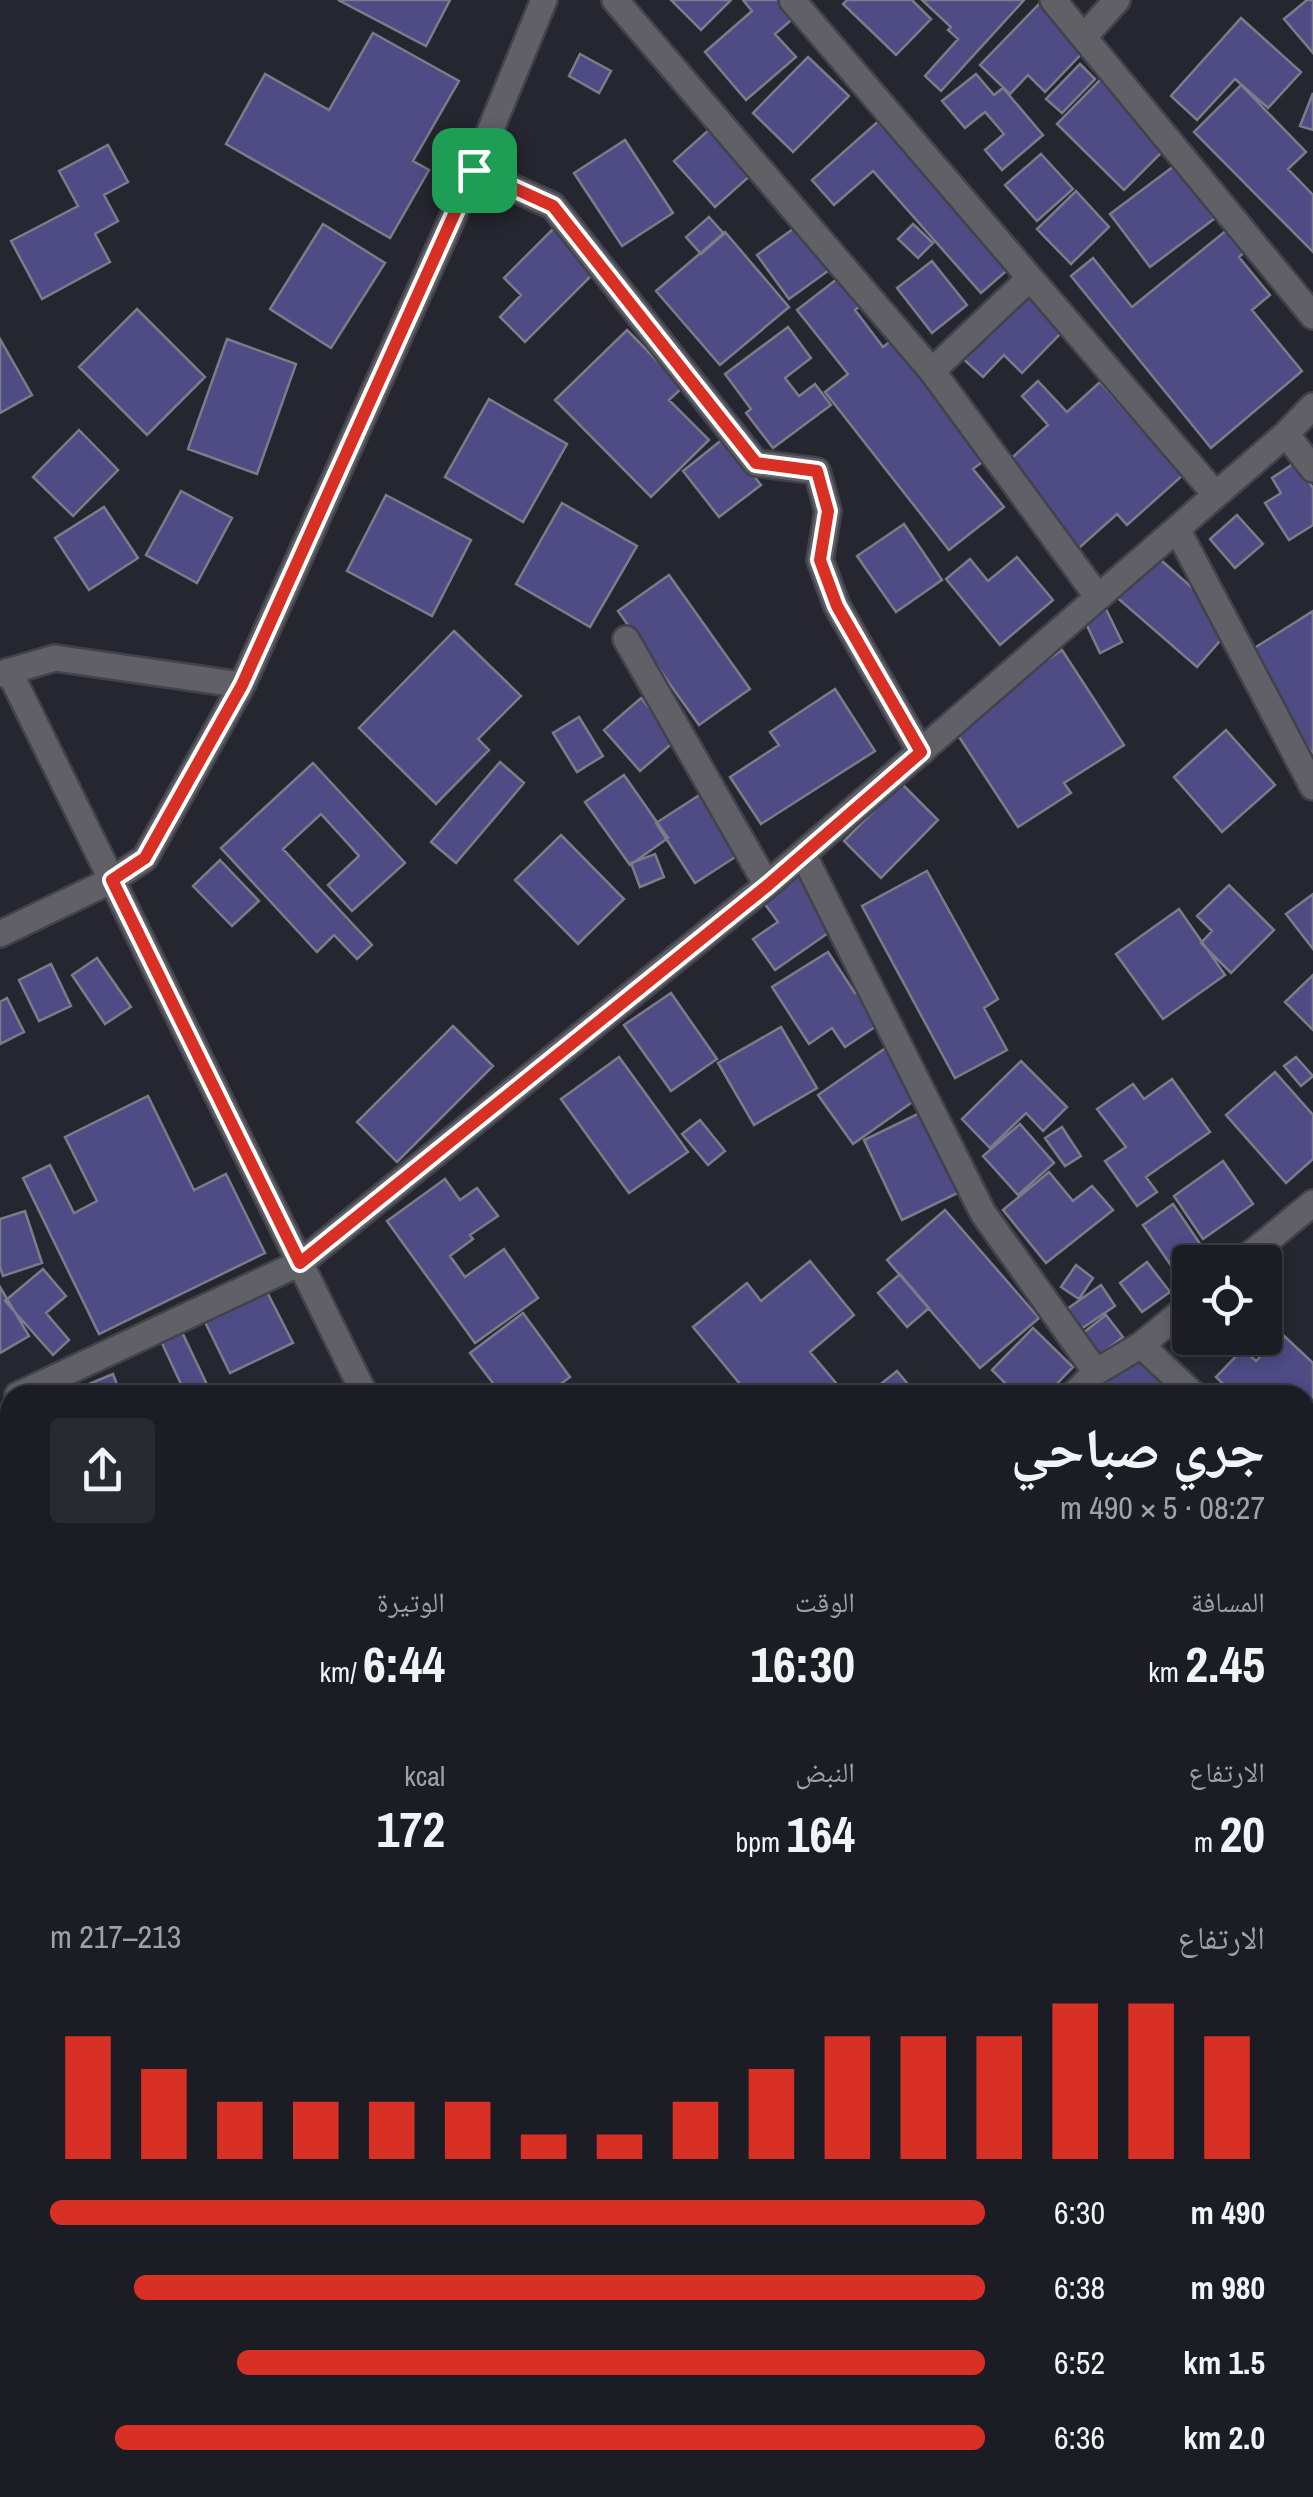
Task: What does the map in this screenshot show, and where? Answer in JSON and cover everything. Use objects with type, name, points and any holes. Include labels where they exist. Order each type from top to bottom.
[{"type":"street","points":[[0,934],[112,880],[145,858],[242,685],[474,170],[544,0]]},
{"type":"street","points":[[615,0],[932,371],[1098,597]]},
{"type":"street","points":[[792,0],[1216,495]]},
{"type":"street","points":[[1053,0],[1313,316]]},
{"type":"street","points":[[1084,37],[1117,0]]},
{"type":"street","points":[[474,170],[553,206],[756,463],[817,471],[828,511],[820,560],[837,606],[921,752]]},
{"type":"street","points":[[932,371],[1030,278]]},
{"type":"street","points":[[39,1385],[300,1263],[768,885],[1286,434],[1313,406]]},
{"type":"street","points":[[1286,434],[1313,469]]},
{"type":"street","points":[[1177,528],[1313,788]]},
{"type":"street","points":[[626,639],[768,885]]},
{"type":"street","points":[[242,685],[55,658],[5,673],[112,880],[360,1385]]},
{"type":"street","points":[[804,854],[982,1213],[1096,1372]]},
{"type":"street","points":[[1262,1245],[1313,1203]]},
{"type":"street","points":[[1083,1385],[1172,1319]]},
{"type":"street","points":[[1140,1345],[1183,1385]]},
{"type":"building","points":[[338,0],[450,0],[426,46]]},
{"type":"building","points":[[671,0],[731,0],[701,30]]},
{"type":"building","points":[[743,0],[811,3],[775,34],[796,57],[746,100],[705,52],[752,11]]},
{"type":"building","points":[[847,0],[912,0],[931,19],[896,55],[843,4]]},
{"type":"building","points":[[922,0],[1024,0],[941,91],[925,76],[958,39]]},
{"type":"building","points":[[1307,0],[1313,0],[1313,53],[1284,19]]},
{"type":"building","points":[[1041,2],[1088,47],[1045,92],[1028,75],[1010,94],[980,65]]},
{"type":"building","points":[[1241,18],[1301,72],[1268,108],[1235,79],[1197,120],[1171,96]]},
{"type":"building","points":[[373,33],[459,81],[413,161],[429,170],[390,238],[226,144],[265,74],[329,110]]},
{"type":"building","points":[[580,54],[611,71],[599,93],[569,76]]},
{"type":"building","points":[[808,57],[849,96],[793,152],[753,113]]},
{"type":"building","points":[[1080,64],[1095,79],[1062,113],[1046,99]]},
{"type":"building","points":[[976,74],[994,95],[1003,88],[1043,135],[1002,170],[985,150],[1004,134],[985,112],[965,128],[942,101]]},
{"type":"building","points":[[1101,79],[1169,145],[1124,190],[1057,124]]},
{"type":"building","points":[[1241,85],[1306,152],[1288,169],[1313,195],[1313,252],[1194,132]]},
{"type":"building","points":[[1313,93],[1313,130],[1300,126]]},
{"type":"building","points":[[892,109],[1019,260],[981,293],[873,171],[834,205],[812,180]]},
{"type":"building","points":[[720,120],[761,166],[715,207],[674,161]]},
{"type":"building","points":[[625,140],[673,213],[622,246],[574,173]]},
{"type":"building","points":[[108,145],[128,182],[104,195],[118,221],[95,234],[110,262],[42,299],[11,241],[78,206],[59,171]]},
{"type":"building","points":[[1041,154],[1073,189],[1037,221],[1005,185]]},
{"type":"building","points":[[1182,160],[1222,213],[1150,267],[1110,214]]},
{"type":"building","points":[[1076,191],[1109,227],[1071,264],[1037,229]]},
{"type":"building","points":[[709,217],[724,234],[701,254],[686,237]]},
{"type":"building","points":[[323,224],[385,263],[331,348],[270,309]]},
{"type":"building","points":[[800,224],[832,268],[789,299],[757,255]]},
{"type":"building","points":[[913,224],[933,243],[918,258],[898,239]]},
{"type":"building","points":[[1233,225],[1251,246],[1239,257],[1270,295],[1252,310],[1302,371],[1211,448],[1071,276],[1093,258],[1132,307]]},
{"type":"building","points":[[554,228],[596,271],[525,342],[500,317],[521,295],[504,278]]},
{"type":"building","points":[[725,232],[789,307],[720,365],[656,291]]},
{"type":"building","points":[[932,261],[967,305],[932,333],[897,288]]},
{"type":"building","points":[[837,279],[883,347],[895,338],[989,457],[973,469],[1004,507],[949,550],[825,392],[848,374],[797,310]]},
{"type":"building","points":[[1022,290],[1064,330],[1022,373],[1004,355],[983,377],[960,356]]},
{"type":"building","points":[[137,309],[205,377],[147,435],[79,367]]},
{"type":"building","points":[[788,327],[811,358],[785,378],[799,396],[815,384],[831,405],[773,448],[746,413],[751,409],[725,374]]},
{"type":"building","points":[[627,330],[683,387],[669,400],[709,440],[651,497],[555,400]]},
{"type":"building","points":[[0,339],[32,395],[0,413]]},
{"type":"building","points":[[227,339],[296,364],[257,474],[188,449]]},
{"type":"building","points":[[1038,381],[1067,412],[1100,382],[1183,475],[1127,525],[1117,514],[1079,548],[1004,465],[1048,425],[1022,396]]},
{"type":"building","points":[[489,399],[567,444],[523,522],[445,477]]},
{"type":"building","points":[[79,430],[118,470],[73,516],[33,477]]},
{"type":"building","points":[[724,438],[761,485],[719,517],[683,471]]},
{"type":"building","points":[[1296,462],[1313,488],[1313,525],[1289,540],[1265,503],[1281,493],[1272,478]]},
{"type":"building","points":[[181,491],[232,518],[197,583],[146,555]]},
{"type":"building","points":[[386,495],[471,540],[432,616],[347,571]]},
{"type":"building","points":[[562,503],[637,546],[590,627],[516,584]]},
{"type":"building","points":[[104,507],[138,558],[89,590],[55,538]]},
{"type":"building","points":[[1237,515],[1263,544],[1235,568],[1210,539]]},
{"type":"building","points":[[904,524],[942,580],[896,612],[857,556]]},
{"type":"building","points":[[1152,552],[1234,625],[1197,667],[1114,595]]},
{"type":"building","points":[[1017,557],[1053,600],[1000,645],[946,579],[970,559],[988,581]]},
{"type":"building","points":[[669,575],[750,689],[699,725],[618,611]]},
{"type":"building","points":[[1104,605],[1122,642],[1100,653],[1082,615]]},
{"type":"building","points":[[1313,611],[1313,755],[1248,652]]},
{"type":"building","points":[[454,631],[521,696],[478,739],[489,750],[436,804],[359,728]]},
{"type":"building","points":[[1062,650],[1124,745],[1064,783],[1071,793],[1018,827],[950,723]]},
{"type":"building","points":[[835,689],[875,751],[761,824],[730,777],[779,745],[770,732]]},
{"type":"building","points":[[641,698],[676,740],[640,771],[604,730]]},
{"type":"building","points":[[579,717],[603,756],[577,772],[553,733]]},
{"type":"building","points":[[1226,730],[1275,785],[1222,832],[1174,777]]},
{"type":"building","points":[[500,762],[524,783],[456,863],[431,842]]},
{"type":"building","points":[[313,763],[405,863],[352,911],[328,885],[359,856],[321,814],[283,849],[372,945],[357,959],[334,935],[317,952],[221,848]]},
{"type":"building","points":[[624,775],[668,838],[630,865],[585,802]]},
{"type":"building","points":[[901,783],[938,820],[881,878],[844,841]]},
{"type":"building","points":[[701,794],[740,854],[695,883],[656,823]]},
{"type":"building","points":[[561,835],[624,899],[578,944],[515,880]]},
{"type":"building","points":[[655,854],[664,877],[640,887],[631,863]]},
{"type":"building","points":[[220,860],[259,901],[232,926],[193,886]]},
{"type":"building","points":[[805,871],[841,924],[775,970],[753,939],[778,922],[762,900]]},
{"type":"building","points":[[927,871],[998,999],[984,1008],[1007,1050],[955,1078],[862,906]]},
{"type":"building","points":[[1229,885],[1274,930],[1231,973],[1201,943],[1212,931],[1197,916]]},
{"type":"building","points":[[1313,894],[1313,949],[1286,914]]},
{"type":"building","points":[[1179,909],[1225,975],[1163,1019],[1116,954]]},
{"type":"building","points":[[828,952],[855,993],[869,984],[890,1017],[845,1047],[832,1028],[809,1044],[772,987]]},
{"type":"building","points":[[97,958],[131,1007],[105,1024],[72,975]]},
{"type":"building","points":[[51,964],[71,1006],[39,1021],[19,980]]},
{"type":"building","points":[[1313,975],[1313,1030],[1285,1002]]},
{"type":"building","points":[[671,993],[717,1059],[671,1091],[624,1025]]},
{"type":"building","points":[[7,998],[24,1032],[0,1044],[0,1002]]},
{"type":"building","points":[[453,1026],[493,1066],[397,1162],[357,1122]]},
{"type":"building","points":[[781,1027],[817,1088],[754,1125],[718,1063]]},
{"type":"building","points":[[887,1047],[921,1096],[853,1144],[818,1095]]},
{"type":"building","points":[[619,1057],[688,1152],[629,1193],[561,1099]]},
{"type":"building","points":[[1296,1057],[1313,1076],[1301,1086],[1284,1066]]},
{"type":"building","points":[[1021,1061],[1067,1107],[1043,1131],[1026,1113],[990,1148],[962,1119]]},
{"type":"building","points":[[1275,1072],[1313,1115],[1313,1159],[1286,1183],[1226,1115]]},
{"type":"building","points":[[1172,1079],[1210,1132],[1146,1177],[1157,1192],[1137,1206],[1105,1161],[1126,1147],[1097,1109],[1133,1084],[1144,1099]]},
{"type":"building","points":[[148,1096],[194,1190],[226,1174],[265,1253],[99,1334],[23,1178],[50,1165],[74,1213],[97,1201],[65,1137]]},
{"type":"building","points":[[926,1110],[964,1190],[902,1220],[864,1140]]},
{"type":"building","points":[[700,1120],[725,1151],[708,1165],[682,1134]]},
{"type":"building","points":[[1020,1124],[1054,1163],[1018,1195],[983,1156]]},
{"type":"building","points":[[1062,1127],[1081,1156],[1065,1166],[1045,1138]]},
{"type":"building","points":[[1223,1161],[1253,1204],[1203,1239],[1174,1196]]},
{"type":"building","points":[[1049,1172],[1073,1201],[1092,1186],[1113,1210],[1046,1263],[1003,1210]]},
{"type":"building","points":[[445,1179],[460,1200],[477,1188],[498,1216],[470,1235],[473,1239],[450,1256],[465,1277],[504,1249],[538,1298],[475,1343],[387,1221]]},
{"type":"building","points":[[1173,1204],[1201,1245],[1172,1245],[1172,1267],[1143,1225]]},
{"type":"building","points":[[945,1210],[1039,1318],[980,1368],[887,1260]]},
{"type":"building","points":[[25,1211],[42,1263],[3,1276],[0,1219]]},
{"type":"building","points":[[810,1261],[854,1315],[810,1352],[838,1385],[741,1385],[693,1327],[747,1283],[761,1301]]},
{"type":"building","points":[[1147,1262],[1170,1292],[1142,1312],[1120,1283]]},
{"type":"building","points":[[1076,1265],[1093,1278],[1079,1299],[1061,1287]]},
{"type":"building","points":[[43,1269],[66,1296],[46,1313],[69,1340],[53,1355],[5,1301]]},
{"type":"building","points":[[900,1274],[929,1308],[907,1327],[878,1293]]},
{"type":"building","points":[[1101,1285],[1115,1306],[1081,1329],[1067,1309]]},
{"type":"building","points":[[0,1287],[29,1336],[0,1353]]},
{"type":"building","points":[[265,1288],[293,1343],[230,1373],[203,1318]]},
{"type":"building","points":[[523,1313],[570,1377],[559,1385],[494,1385],[470,1353]]},
{"type":"building","points":[[1106,1315],[1123,1337],[1100,1355],[1083,1333]]},
{"type":"building","points":[[1033,1328],[1073,1367],[1056,1385],[1007,1385],[992,1370]]},
{"type":"building","points":[[181,1330],[207,1385],[181,1385],[160,1339]]},
{"type":"building","points":[[1282,1334],[1313,1363],[1313,1385],[1224,1385],[1216,1377],[1237,1355],[1250,1355],[1256,1361],[1262,1355],[1282,1355]]},
{"type":"building","points":[[1139,1343],[1179,1385],[1099,1385]]},
{"type":"building","points":[[897,1371],[909,1385],[880,1385]]},
{"type":"building","points":[[113,1374],[117,1385],[89,1385]]},
{"type":"route","points":[[474,170],[553,206],[756,463],[817,471],[828,511],[820,560],[837,606],[921,752],[768,885],[300,1263],[112,880],[145,858],[242,685],[474,170]]}]
